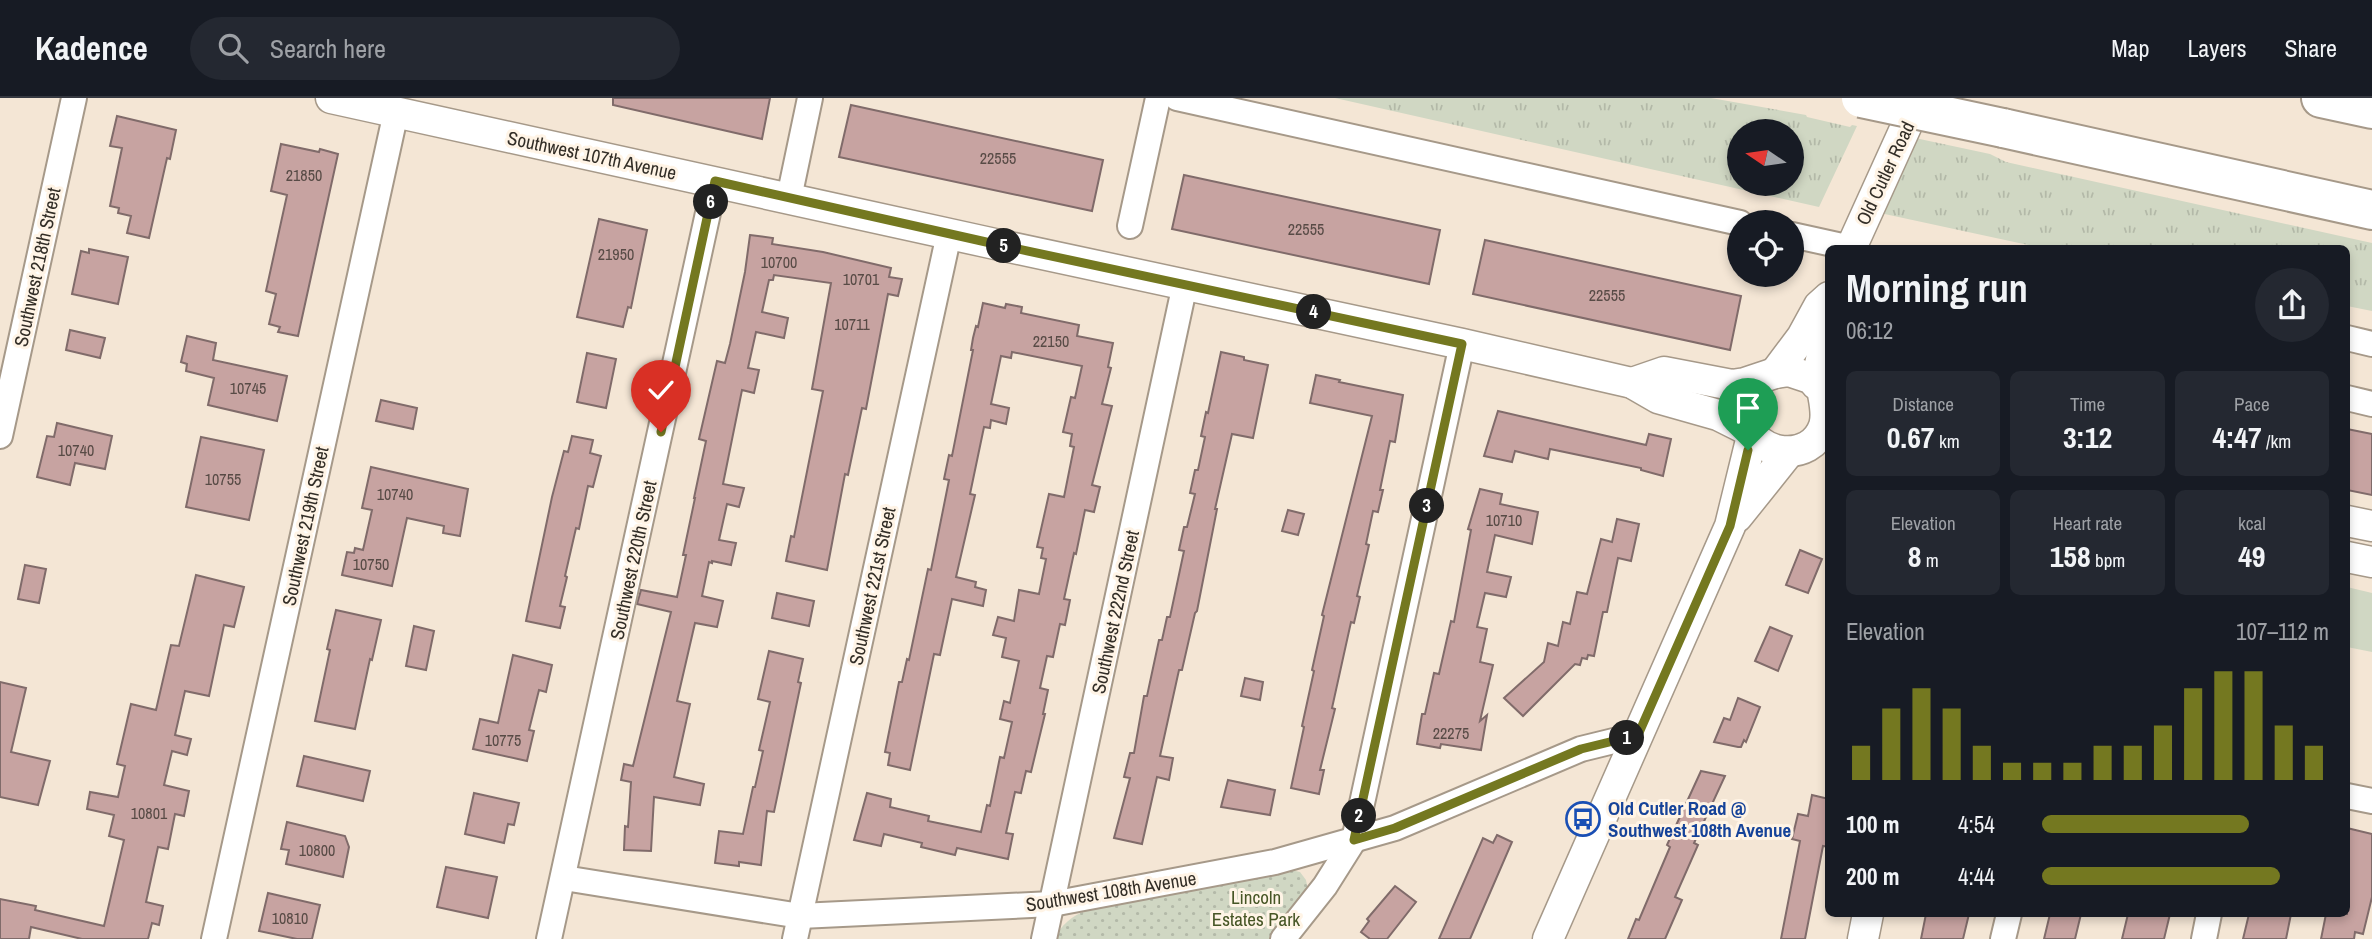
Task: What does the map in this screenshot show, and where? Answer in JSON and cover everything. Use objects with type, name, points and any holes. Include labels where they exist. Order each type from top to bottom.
[{"type":"highway","points":[[1861,98],[2372,210]]},
{"type":"highway","points":[[2321,98],[2372,109]]},
{"type":"street","name":"Southwest 218th Street","points":[[0,436],[74,98]]},
{"type":"street","name":"Southwest 107th Avenue","points":[[331,98],[1632,383],[1658,398],[1718,415],[1750,433]]},
{"type":"street","points":[[789,198],[810,98]]},
{"type":"street","points":[[1130,226],[1158,98]]},
{"type":"street","points":[[1177,98],[1727,220]]},
{"type":"street","name":"Old Cutler Road","points":[[1852,245],[1919,98]]},
{"type":"street","name":"Southwest 219th Street","points":[[214,939],[396,112]]},
{"type":"street","name":"Southwest 220th Street","points":[[549,939],[715,181]]},
{"type":"street","name":"Southwest 221st Street","points":[[797,927],[949,234]]},
{"type":"street","points":[[1804,238],[1837,245]]},
{"type":"street","name":"Southwest 222nd Street","points":[[1044,939],[1185,284]]},
{"type":"street","points":[[1548,939],[1730,526],[1750,433],[1745,412],[1748,401],[1766,376],[1802,337],[1819,306],[1825,301]]},
{"type":"street","points":[[2350,339],[2372,344]]},
{"type":"street","points":[[1283,939],[1325,886],[1354,840],[1462,344]]},
{"type":"street","points":[[1730,526],[1810,447],[1823,428],[1825,405],[1822,389],[1825,360]]},
{"type":"street","points":[[1632,383],[1664,372],[1724,385],[1796,372],[1810,378],[1822,389]]},
{"type":"street","points":[[2350,399],[2372,404]]},
{"type":"street","points":[[1750,433],[1761,445],[1770,449],[1810,447]]},
{"type":"street","points":[[2350,522],[2372,526]]},
{"type":"street","points":[[2350,558],[2372,562]]},
{"type":"street","name":"Southwest 108th Avenue","points":[[564,878],[797,927],[1052,904],[1275,862],[1354,840],[1395,828],[1581,749],[1638,735]]},
{"type":"street","points":[[2350,797],[2372,802]]},
{"type":"street","points":[[1863,939],[1867,917]]},
{"type":"street","points":[[2003,939],[2008,917]]},
{"type":"street","points":[[2204,939],[2208,917]]},
{"type":"green space","points":[[1335,98],[1711,98],[1806,115],[1850,127],[1857,126],[1819,207],[1770,196],[1804,196],[1804,119],[1727,119],[1727,186]]},
{"type":"green space","points":[[1915,138],[1990,154],[2006,162],[2372,243],[2372,311],[2350,307],[2350,245],[2028,245],[1880,213]]},
{"type":"green space","points":[[2350,588],[2372,593],[2372,652],[2350,648]]},
{"type":"green space","name":"Lincoln Estates Park","points":[[1291,870],[1300,872],[1306,880],[1308,890],[1270,939],[1054,939],[1060,929],[1076,915],[1087,910]]},
{"type":"building","points":[[613,98],[770,98],[762,139],[613,105]]},
{"type":"building","points":[[851,105],[1103,160],[1092,211],[839,157]]},
{"type":"building","points":[[117,116],[176,130],[149,238],[127,233],[131,216],[118,213],[119,208],[110,206],[122,148],[110,146]]},
{"type":"building","points":[[281,144],[338,154],[298,336],[278,332],[280,327],[269,324],[276,294],[266,291],[287,195],[271,191]]},
{"type":"building","points":[[1184,175],[1440,230],[1429,284],[1172,229]]},
{"type":"building","points":[[599,219],[647,230],[631,308],[628,307],[623,327],[577,317]]},
{"type":"building","points":[[750,235],[773,238],[772,244],[823,252],[891,268],[889,277],[902,279],[898,296],[888,294],[866,409],[862,408],[848,475],[845,474],[827,570],[786,561],[791,536],[794,537],[823,391],[812,389],[831,283],[774,275],[773,280],[769,280],[762,312],[788,318],[784,338],[756,332],[748,368],[759,370],[754,393],[742,390],[723,484],[744,488],[739,507],[727,504],[719,540],[736,543],[731,565],[709,562],[702,596],[723,601],[717,627],[695,623],[677,701],[690,704],[674,777],[704,784],[700,805],[654,797],[651,851],[624,850],[631,782],[621,780],[624,764],[633,766],[671,612],[637,604],[641,590],[677,597],[706,441],[699,439],[717,361],[725,363],[730,344]]},
{"type":"building","points":[[1485,240],[1741,296],[1730,350],[1473,294]]},
{"type":"building","points":[[89,249],[128,257],[118,304],[72,294],[81,251],[89,253]]},
{"type":"building","points":[[983,303],[1005,308],[1006,304],[1022,307],[1021,313],[1079,325],[1077,336],[1113,343],[1108,367],[1111,368],[1102,404],[1112,406],[1092,485],[1100,487],[1094,512],[1085,510],[1076,554],[1074,553],[1064,599],[1070,600],[1065,625],[1060,624],[1053,657],[1047,656],[1040,688],[1048,690],[1045,714],[1031,772],[1026,771],[1021,793],[1015,792],[1006,833],[1013,834],[1008,859],[957,848],[955,855],[921,847],[922,843],[884,834],[881,846],[854,840],[867,793],[891,799],[890,807],[929,816],[928,821],[981,832],[987,805],[990,806],[1000,757],[1004,758],[1012,722],[1000,719],[1004,701],[1010,703],[1019,661],[1002,657],[1006,638],[993,635],[998,617],[1014,621],[1019,590],[1039,594],[1046,559],[1041,558],[1043,548],[1037,547],[1049,494],[1064,497],[1074,447],[1070,446],[1072,434],[1063,432],[1071,397],[1075,398],[1082,366],[1012,352],[1011,358],[1001,356],[991,404],[1009,408],[1006,424],[991,420],[990,428],[984,427],[970,494],[975,495],[956,577],[976,582],[975,587],[986,590],[983,606],[952,599],[940,655],[934,654],[910,770],[888,765],[890,753],[885,752],[899,682],[902,682],[907,659],[909,660],[928,569],[931,570],[949,480],[944,479],[949,455],[952,456],[973,350],[973,338]]},
{"type":"building","points":[[70,330],[105,338],[100,358],[66,350]]},
{"type":"building","points":[[187,336],[216,343],[213,360],[287,376],[277,421],[208,405],[214,378],[186,371],[187,364],[181,362]]},
{"type":"building","points":[[1221,352],[1268,365],[1253,438],[1232,434],[1215,509],[1197,611],[1182,670],[1179,670],[1160,756],[1173,758],[1169,780],[1157,777],[1142,844],[1114,838],[1130,778],[1124,777],[1130,753],[1134,753],[1144,696],[1147,696],[1159,640],[1162,640],[1167,617],[1170,617],[1184,551],[1179,550],[1195,494],[1190,493],[1195,470],[1198,470],[1205,437],[1201,436]]},
{"type":"building","points":[[587,353],[616,359],[606,408],[577,402]]},
{"type":"building","points":[[1316,375],[1403,395],[1395,442],[1390,441],[1378,512],[1373,511],[1366,544],[1369,545],[1357,596],[1360,597],[1354,623],[1351,622],[1332,708],[1335,709],[1320,770],[1324,770],[1319,794],[1291,788],[1324,616],[1322,615],[1372,416],[1310,403]]},
{"type":"building","points":[[381,400],[417,408],[413,429],[376,421]]},
{"type":"building","points":[[1498,411],[1646,445],[1649,434],[1671,439],[1663,476],[1641,468],[1550,449],[1548,459],[1515,451],[1512,462],[1484,456]]},
{"type":"building","points":[[57,423],[112,436],[105,469],[75,463],[70,485],[37,477],[47,436],[54,437]]},
{"type":"building","points":[[2350,430],[2372,434],[2372,495],[2350,491]]},
{"type":"building","points":[[572,436],[593,440],[590,453],[601,456],[593,487],[588,486],[579,529],[576,528],[560,606],[565,607],[560,628],[526,621],[552,497],[564,451],[568,452]]},
{"type":"building","points":[[201,437],[264,450],[249,520],[186,507]]},
{"type":"building","points":[[371,467],[468,489],[460,536],[443,533],[444,526],[407,518],[392,586],[342,575],[347,552],[354,553],[355,548],[363,550],[372,510],[362,508]]},
{"type":"building","points":[[1480,489],[1502,494],[1500,504],[1538,512],[1532,544],[1495,535],[1487,572],[1511,577],[1506,597],[1485,593],[1477,627],[1487,629],[1480,662],[1493,665],[1480,721],[1487,715],[1481,750],[1441,744],[1440,748],[1417,744],[1422,714],[1425,714],[1434,673],[1439,674],[1451,621],[1454,622],[1471,530],[1468,529]]},
{"type":"building","points":[[1288,510],[1304,514],[1298,535],[1282,531]]},
{"type":"building","points":[[1617,519],[1639,524],[1631,561],[1618,558],[1607,612],[1603,612],[1594,656],[1582,658],[1580,665],[1575,664],[1523,716],[1504,698],[1544,662],[1548,643],[1558,646],[1563,622],[1570,624],[1577,592],[1587,594],[1601,539],[1612,542]]},
{"type":"building","points":[[1800,550],[1822,559],[1808,593],[1786,585]]},
{"type":"building","points":[[25,565],[46,569],[39,603],[18,599]]},
{"type":"building","points":[[196,575],[244,587],[234,627],[224,625],[209,696],[185,691],[175,735],[191,739],[187,755],[172,751],[164,785],[189,791],[184,816],[175,814],[168,849],[158,847],[146,902],[163,906],[159,925],[152,923],[148,939],[82,939],[31,927],[29,939],[0,939],[0,899],[36,906],[35,910],[104,926],[124,840],[109,836],[114,815],[87,809],[90,792],[118,797],[125,766],[117,764],[131,704],[156,710],[171,645],[179,646]]},
{"type":"building","points":[[777,593],[814,601],[809,626],[772,618]]},
{"type":"building","points":[[336,610],[381,620],[355,729],[315,721]]},
{"type":"building","points":[[414,626],[434,631],[426,670],[406,666]]},
{"type":"building","points":[[1770,627],[1792,636],[1778,671],[1755,661]]},
{"type":"building","points":[[769,651],[803,659],[798,682],[801,683],[774,812],[767,811],[761,865],[715,863],[719,831],[743,834],[755,787],[763,751],[759,750],[770,702],[758,699]]},
{"type":"building","points":[[513,655],[552,665],[546,692],[539,690],[529,730],[534,731],[527,761],[473,749],[480,719],[498,723]]},
{"type":"building","points":[[1245,678],[1263,682],[1260,700],[1241,696]]},
{"type":"building","points":[[0,682],[26,688],[11,752],[50,761],[38,805],[0,797]]},
{"type":"building","points":[[1738,698],[1760,707],[1746,742],[1744,740],[1741,747],[1738,747],[1714,742],[1724,718],[1730,720]]},
{"type":"building","points":[[304,756],[370,771],[363,801],[297,786]]},
{"type":"building","points":[[1701,771],[1725,776],[1694,843],[1698,845],[1675,897],[1682,900],[1665,939],[1628,939],[1636,919],[1639,920],[1670,847],[1667,845]]},
{"type":"building","points":[[1228,780],[1275,790],[1270,815],[1221,807]]},
{"type":"building","points":[[474,793],[519,803],[514,825],[508,824],[504,843],[465,834]]},
{"type":"building","points":[[1812,795],[1825,798],[1825,846],[1805,939],[1781,939],[1800,841],[1792,839],[1798,814],[1808,816]]},
{"type":"building","points":[[287,822],[345,836],[349,847],[343,877],[286,864],[289,850],[281,849]]},
{"type":"building","points":[[2350,829],[2372,834],[2372,897],[2363,934],[2355,932],[2354,939],[2321,939],[2325,917],[2350,917]]},
{"type":"building","points":[[1497,835],[1512,842],[1470,939],[1439,939],[1483,838],[1493,843]]},
{"type":"building","points":[[446,867],[497,877],[488,918],[437,907]]},
{"type":"building","points":[[1395,886],[1416,902],[1387,939],[1370,939],[1361,932],[1369,921],[1367,919]]},
{"type":"building","points":[[268,893],[320,905],[312,939],[297,939],[259,931]]},
{"type":"building","points":[[1925,917],[1968,917],[1963,939],[1921,939]]},
{"type":"building","points":[[2049,917],[2080,917],[2075,939],[2044,939]]},
{"type":"building","points":[[2127,917],[2169,917],[2164,939],[2122,939]]},
{"type":"building","points":[[2248,917],[2290,917],[2286,939],[2243,939]]},
{"type":"place","name":"Old Cutler Road @ Southwest 108th Avenue","points":[[1583,819]]},
{"type":"route","points":[[661,432],[715,181],[1462,344],[1354,840],[1395,828],[1581,749],[1638,735],[1730,526],[1748,450]]}]
